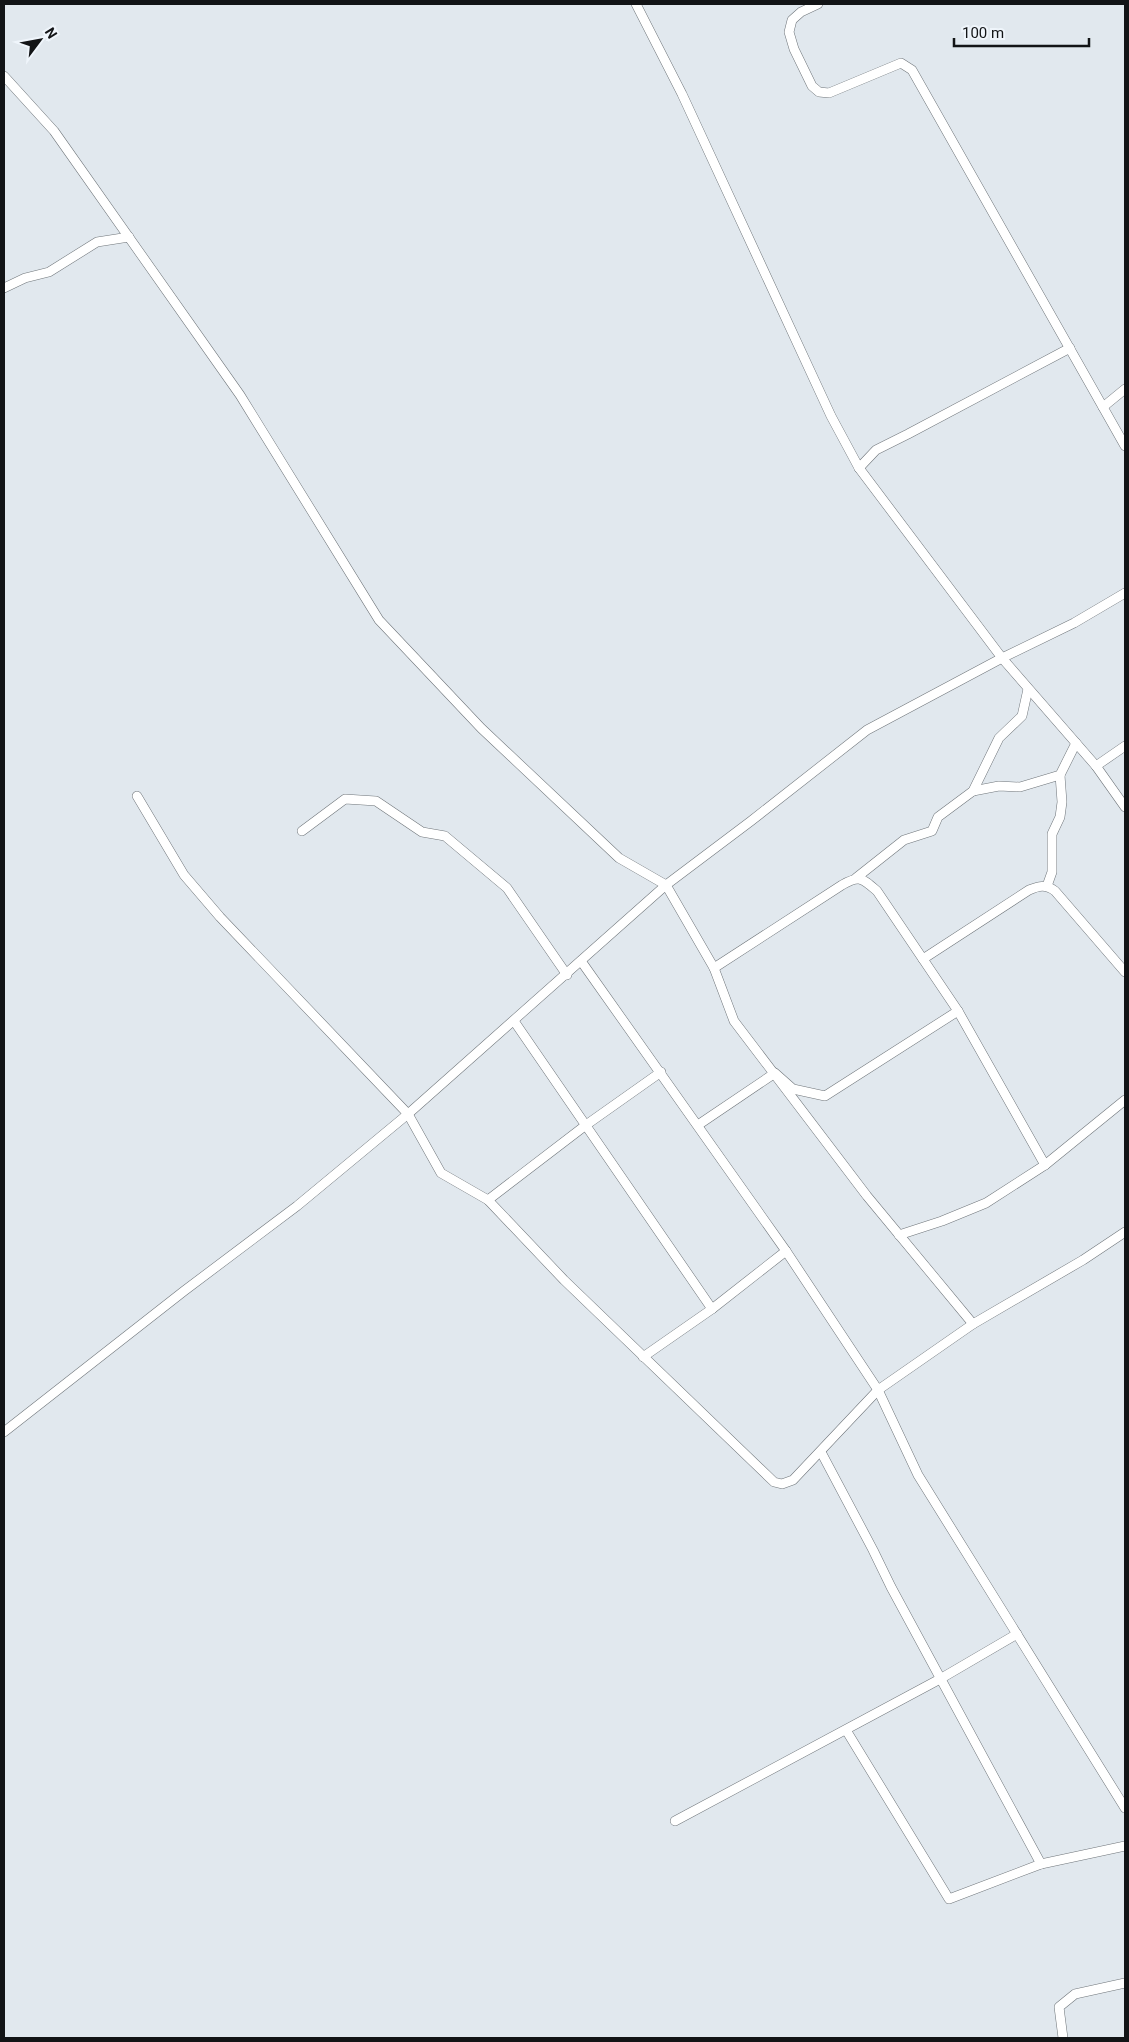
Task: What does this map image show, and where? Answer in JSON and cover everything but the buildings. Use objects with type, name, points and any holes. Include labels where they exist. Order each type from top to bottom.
[{"type":"street","points":[[636,4],[682,94],[831,416],[859,468],[1002,658],[1096,766],[1125,806]]},
{"type":"street","points":[[818,4],[801,12],[792,20],[789,32],[794,49],[812,86],[819,92],[829,93],[901,63],[912,70],[1125,446]]},
{"type":"street","points":[[4,76],[54,131],[240,396],[379,620],[481,728],[612,852],[666,885],[714,968],[734,1021],[899,1236],[973,1324]]},
{"type":"street","points":[[4,288],[25,278],[49,272],[97,242],[129,237]]},
{"type":"street","points":[[859,468],[876,450],[1070,348]]},
{"type":"street","points":[[1103,407],[1125,389]]},
{"type":"street","points":[[4,1432],[184,1291],[297,1206],[408,1114],[567,975],[666,885],[751,822],[867,730],[1002,658],[1074,623],[1125,593]]},
{"type":"street","points":[[714,968],[842,885],[856,878],[904,840],[932,831],[938,817],[973,790],[999,738],[1022,716],[1028,689]]},
{"type":"street","points":[[1047,886],[1052,872],[1052,834],[1060,817],[1062,802],[1060,775],[1076,743]]},
{"type":"street","points":[[1096,766],[1125,746]]},
{"type":"street","points":[[973,790],[999,786],[1020,787],[1060,775]]},
{"type":"street","points":[[137,796],[184,875],[227,924],[408,1114],[441,1173],[488,1200],[564,1280],[774,1482],[782,1484],[793,1480],[878,1390],[973,1324],[1084,1260],[1125,1232]]},
{"type":"street","points":[[302,830],[345,798],[376,801],[422,832],[445,836],[507,888],[567,975]]},
{"type":"street","points":[[856,878],[864,880],[877,891],[958,1011],[1045,1165]]},
{"type":"street","points":[[923,959],[1029,890],[1039,886],[1047,886],[1055,891],[1125,972]]},
{"type":"street","points":[[581,961],[786,1251],[878,1390],[918,1475],[1125,1808]]},
{"type":"street","points":[[775,1073],[793,1088],[825,1096],[958,1011]]},
{"type":"street","points":[[514,1021],[712,1309]]},
{"type":"street","points":[[488,1200],[586,1125],[661,1072]]},
{"type":"street","points":[[698,1125],[775,1073]]},
{"type":"street","points":[[899,1236],[986,1203],[1045,1165],[1125,1100]]},
{"type":"street","points":[[643,1357],[712,1309],[786,1251]]},
{"type":"street","points":[[820,1452],[940,1679],[1041,1864]]},
{"type":"street","points":[[675,1822],[940,1679],[1017,1634]]},
{"type":"street","points":[[846,1730],[949,1899],[1041,1864],[1125,1846]]},
{"type":"street","points":[[1063,2038],[1059,2007],[1075,1994],[1125,1983]]}]
